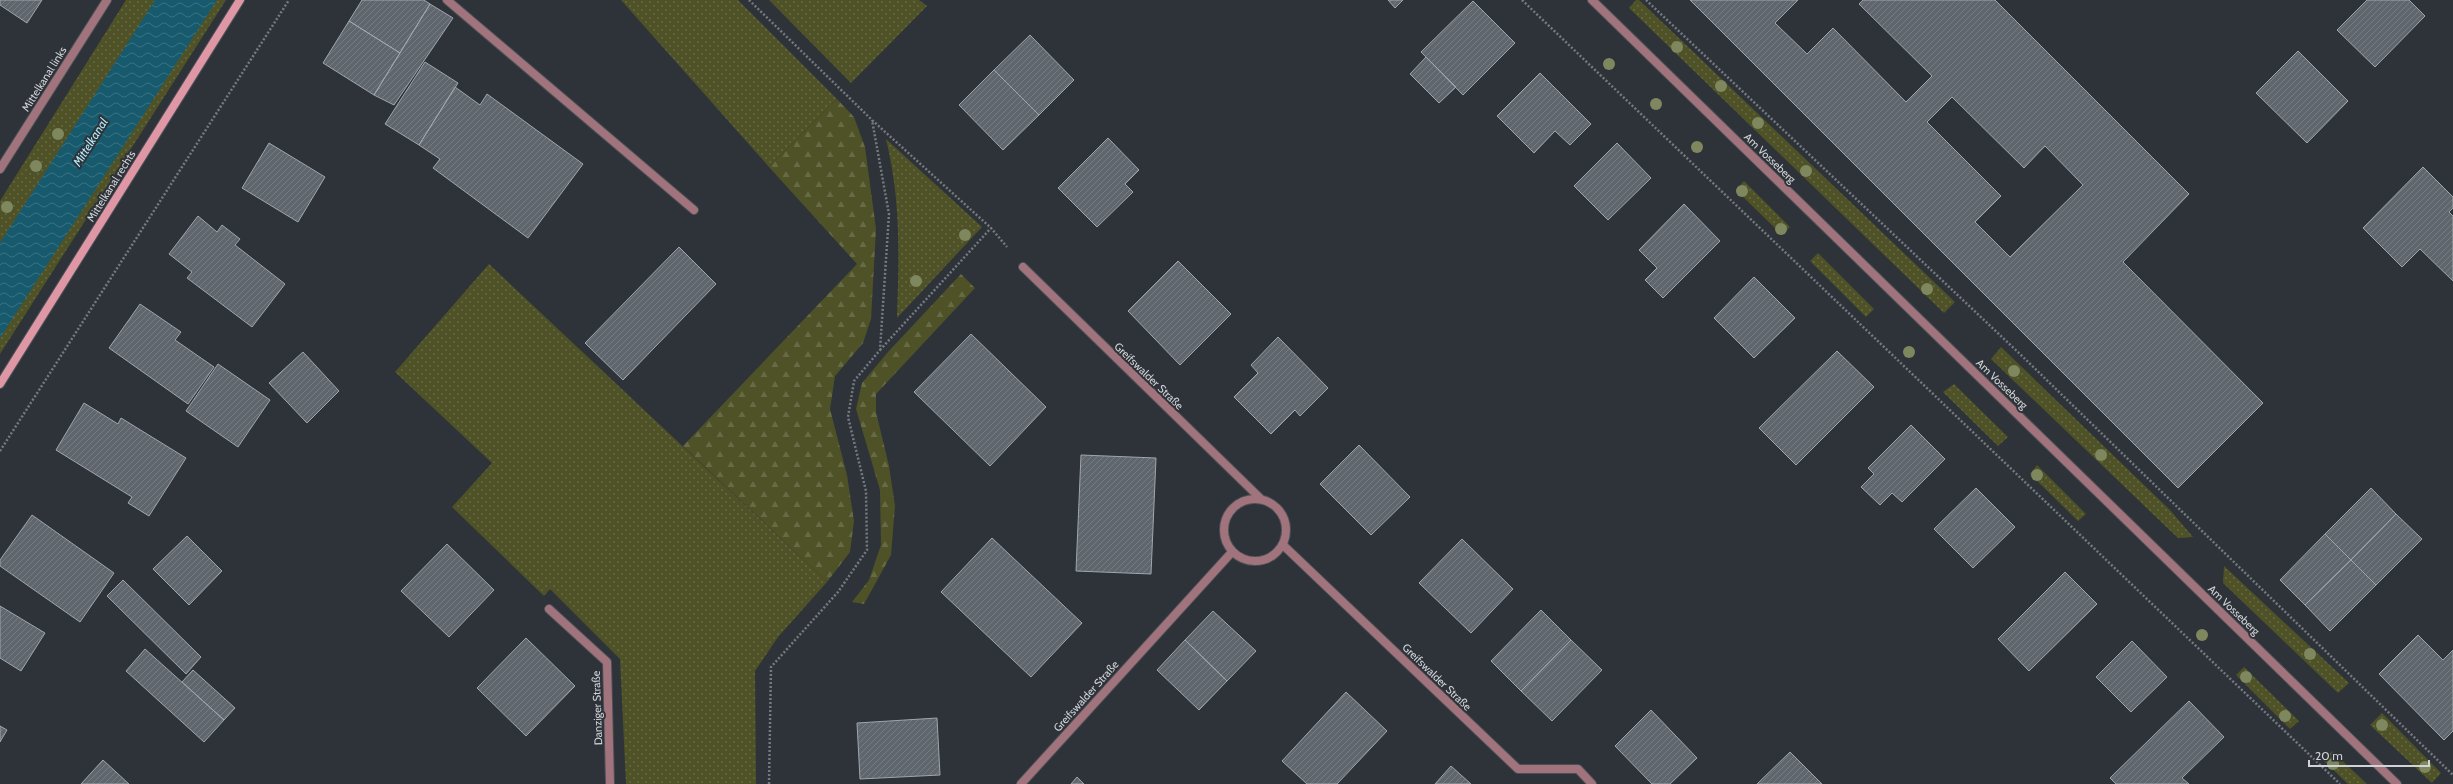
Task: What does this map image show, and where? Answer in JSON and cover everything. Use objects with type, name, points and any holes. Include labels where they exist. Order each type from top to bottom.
[{"type":"main road","name":"Mittelkanal rechts","points":[[0,384],[240,0]]},
{"type":"street","name":"Mittelkanal links","points":[[0,169],[107,0]]},
{"type":"street","points":[[447,0],[694,210]]},
{"type":"street","name":"Am Vosseberg","points":[[1592,0],[2397,784]]},
{"type":"street","name":"Greifswalder Straße","points":[[1023,267],[1261,499],[1276,506],[1286,524],[1283,545],[1518,769],[1578,769],[1592,784]]},
{"type":"street","points":[[1261,499],[1246,500],[1232,508],[1224,522],[1224,538],[1232,552],[1242,559],[1254,562],[1265,560],[1275,554],[1283,545]]},
{"type":"street","name":"Greifswalder Straße","points":[[1021,784],[1232,552]]},
{"type":"street","name":"Danziger Straße","points":[[549,609],[607,662],[610,784]]},
{"type":"path","points":[[0,451],[289,0]]},
{"type":"path","points":[[749,0],[872,120],[991,228],[1023,267]]},
{"type":"path","points":[[1522,0],[2340,784]]},
{"type":"path","points":[[1646,0],[2050,383],[2453,775]]},
{"type":"path","points":[[872,120],[889,214],[880,350]]},
{"type":"path","points":[[769,784],[771,667],[838,592],[867,550],[866,492],[848,417],[854,381],[880,350],[991,228]]},
{"type":"green space","points":[[126,0],[226,0],[0,354],[0,201]]},
{"type":"green space","points":[[621,0],[738,0],[837,99],[769,167]]},
{"type":"green space","points":[[769,0],[919,0],[927,6],[851,83]]},
{"type":"green space","points":[[1636,0],[1639,0],[1955,302],[1944,313],[1629,8]]},
{"type":"green space","points":[[837,99],[854,117],[865,147],[876,229],[871,319],[863,343],[835,376],[830,409],[847,475],[854,521],[850,552],[827,582],[683,446],[857,264],[769,167]]},
{"type":"green space","points":[[886,139],[982,227],[897,318],[897,206],[891,162]]},
{"type":"green space","points":[[1744,181],[1790,227],[1782,235],[1736,190]]},
{"type":"green space","points":[[1818,253],[1874,309],[1866,317],[1810,261]]},
{"type":"green space","points":[[489,264],[827,582],[778,637],[755,671],[756,784],[626,784],[620,659],[550,589],[544,596],[452,507],[492,463],[395,372]]},
{"type":"green space","points":[[961,274],[975,288],[876,394],[876,412],[889,466],[895,506],[891,555],[864,604],[852,602],[869,580],[881,545],[880,490],[856,409],[862,383],[888,352]]},
{"type":"green space","points":[[2001,347],[2170,510],[2193,537],[2178,538],[1991,359]]},
{"type":"green space","points":[[1954,384],[2008,437],[1998,446],[1943,392]]},
{"type":"green space","points":[[2037,465],[2086,514],[2078,521],[2030,474]]},
{"type":"green space","points":[[2224,566],[2349,683],[2338,693],[2223,583]]},
{"type":"green space","points":[[2244,667],[2299,721],[2290,729],[2236,675]]},
{"type":"green space","points":[[2382,713],[2441,773],[2432,783],[2370,725]]},
{"type":"green space","points":[[2332,751],[2367,784],[2348,784],[2324,761]]},
{"type":"water","name":"Mittelkanal","points":[[155,0],[217,0],[0,338],[0,243]]},
{"type":"building","points":[[0,0],[42,0],[27,23],[0,5]]},
{"type":"building","points":[[362,0],[424,0],[430,4],[400,53],[349,21]]},
{"type":"building","points":[[1388,0],[1403,0],[1395,8]]},
{"type":"building","points":[[1690,0],[1798,0],[1775,23],[1807,54],[1833,28],[1906,102],[1932,76],[1859,4],[1863,0],[1995,0],[2189,194],[2123,262],[2263,403],[2178,488]],"holes":[[[1952,97],[2024,168],[2045,146],[2083,185],[2010,257],[1975,222],[2001,196],[1927,122]]]},
{"type":"building","points":[[2367,0],[2409,0],[2425,16],[2375,67],[2337,30]]},
{"type":"building","points":[[1473,1],[1515,43],[1463,95],[1421,52]]},
{"type":"building","points":[[430,4],[453,18],[394,105],[374,95]]},
{"type":"building","points":[[349,21],[400,53],[374,95],[323,63]]},
{"type":"building","points":[[1030,35],[1074,80],[1039,115],[994,70]]},
{"type":"building","points":[[2298,51],[2348,101],[2307,143],[2256,93]]},
{"type":"building","points":[[1426,57],[1456,87],[1439,103],[1410,74]]},
{"type":"building","points":[[425,62],[458,83],[419,145],[385,124]]},
{"type":"building","points":[[994,70],[1039,115],[1003,150],[959,105]]},
{"type":"building","points":[[1540,73],[1591,124],[1570,145],[1555,131],[1534,153],[1497,116]]},
{"type":"building","points":[[455,87],[480,105],[487,94],[583,164],[528,238],[433,168],[440,159],[419,145]]},
{"type":"building","points":[[1108,138],[1139,170],[1125,184],[1133,192],[1097,227],[1058,188]]},
{"type":"building","points":[[269,143],[325,177],[298,222],[242,188]]},
{"type":"building","points":[[1617,143],[1651,178],[1608,220],[1574,186]]},
{"type":"building","points":[[2423,167],[2453,197],[2453,208],[2449,212],[2453,216],[2453,281],[2420,249],[2402,267],[2363,228]]},
{"type":"building","points":[[1684,204],[1720,241],[1663,298],[1645,280],[1657,268],[1639,250]]},
{"type":"building","points":[[198,216],[217,232],[222,225],[240,239],[235,245],[285,284],[252,327],[187,278],[192,272],[169,254]]},
{"type":"building","points":[[679,247],[716,284],[623,380],[585,343]]},
{"type":"building","points":[[1178,261],[1231,314],[1180,365],[1128,311]]},
{"type":"building","points":[[1754,277],[1795,318],[1754,358],[1714,318]]},
{"type":"building","points":[[140,304],[181,332],[175,340],[214,367],[188,404],[109,348]]},
{"type":"building","points":[[971,334],[1046,407],[990,466],[914,392]]},
{"type":"building","points":[[1278,337],[1328,388],[1300,416],[1295,410],[1271,434],[1234,397],[1258,373],[1251,365]]},
{"type":"building","points":[[1837,351],[1874,387],[1796,465],[1759,428]]},
{"type":"building","points":[[303,352],[339,391],[307,423],[269,383]]},
{"type":"building","points":[[218,364],[270,400],[238,447],[186,411]]},
{"type":"building","points":[[84,403],[118,424],[121,418],[186,458],[149,516],[128,503],[132,497],[56,450]]},
{"type":"building","points":[[1911,425],[1945,459],[1902,502],[1892,493],[1880,505],[1861,487],[1874,474],[1868,468]]},
{"type":"building","points":[[1359,445],[1410,497],[1371,535],[1320,484]]},
{"type":"building","points":[[1081,455],[1156,458],[1151,574],[1076,571]]},
{"type":"building","points":[[1976,488],[2015,527],[1973,568],[1934,529]]},
{"type":"building","points":[[2371,488],[2396,514],[2351,560],[2325,534]]},
{"type":"building","points":[[2396,514],[2422,539],[2376,585],[2351,560]]},
{"type":"building","points":[[32,515],[114,573],[80,622],[0,566],[0,560]]},
{"type":"building","points":[[2325,534],[2351,560],[2305,605],[2280,580]]},
{"type":"building","points":[[187,536],[222,571],[189,605],[153,569]]},
{"type":"building","points":[[992,538],[1082,623],[1031,677],[941,592]]},
{"type":"building","points":[[1462,539],[1513,589],[1471,633],[1419,583]]},
{"type":"building","points":[[447,544],[494,590],[449,637],[401,591]]},
{"type":"building","points":[[2351,560],[2376,585],[2330,631],[2305,605]]},
{"type":"building","points":[[2065,572],[2097,604],[2029,671],[1998,639]]},
{"type":"building","points":[[123,580],[201,657],[186,674],[107,596]]},
{"type":"building","points":[[0,606],[45,633],[21,671],[0,658]]},
{"type":"building","points":[[1541,610],[1571,640],[1521,691],[1491,661]]},
{"type":"building","points":[[1213,611],[1256,651],[1227,681],[1185,640]]},
{"type":"building","points":[[2418,635],[2443,660],[2453,650],[2453,731],[2444,740],[2379,674]]},
{"type":"building","points":[[526,638],[575,686],[526,736],[477,688]]},
{"type":"building","points":[[1185,640],[1227,681],[1199,710],[1157,670]]},
{"type":"building","points":[[1571,640],[1602,670],[1552,721],[1521,691]]},
{"type":"building","points":[[2132,641],[2167,677],[2131,712],[2096,677]]},
{"type":"building","points":[[145,649],[224,720],[204,742],[126,671]]},
{"type":"building","points":[[193,670],[235,708],[224,720],[182,682]]},
{"type":"building","points":[[1346,692],[1387,731],[1337,784],[1307,784],[1282,761]]},
{"type":"building","points":[[2189,701],[2224,737],[2182,778],[2189,784],[2116,784],[2110,778]]},
{"type":"building","points":[[1651,710],[1697,758],[1670,784],[1652,784],[1615,746]]},
{"type":"building","points":[[937,718],[940,775],[860,779],[857,723]]},
{"type":"building","points":[[0,726],[7,730],[0,742]]},
{"type":"building","points":[[1790,752],[1822,784],[1757,784]]},
{"type":"building","points":[[103,760],[129,784],[81,784]]},
{"type":"building","points":[[1451,766],[1471,784],[1435,784]]},
{"type":"building","points":[[1077,777],[1084,784],[1071,784]]}]
